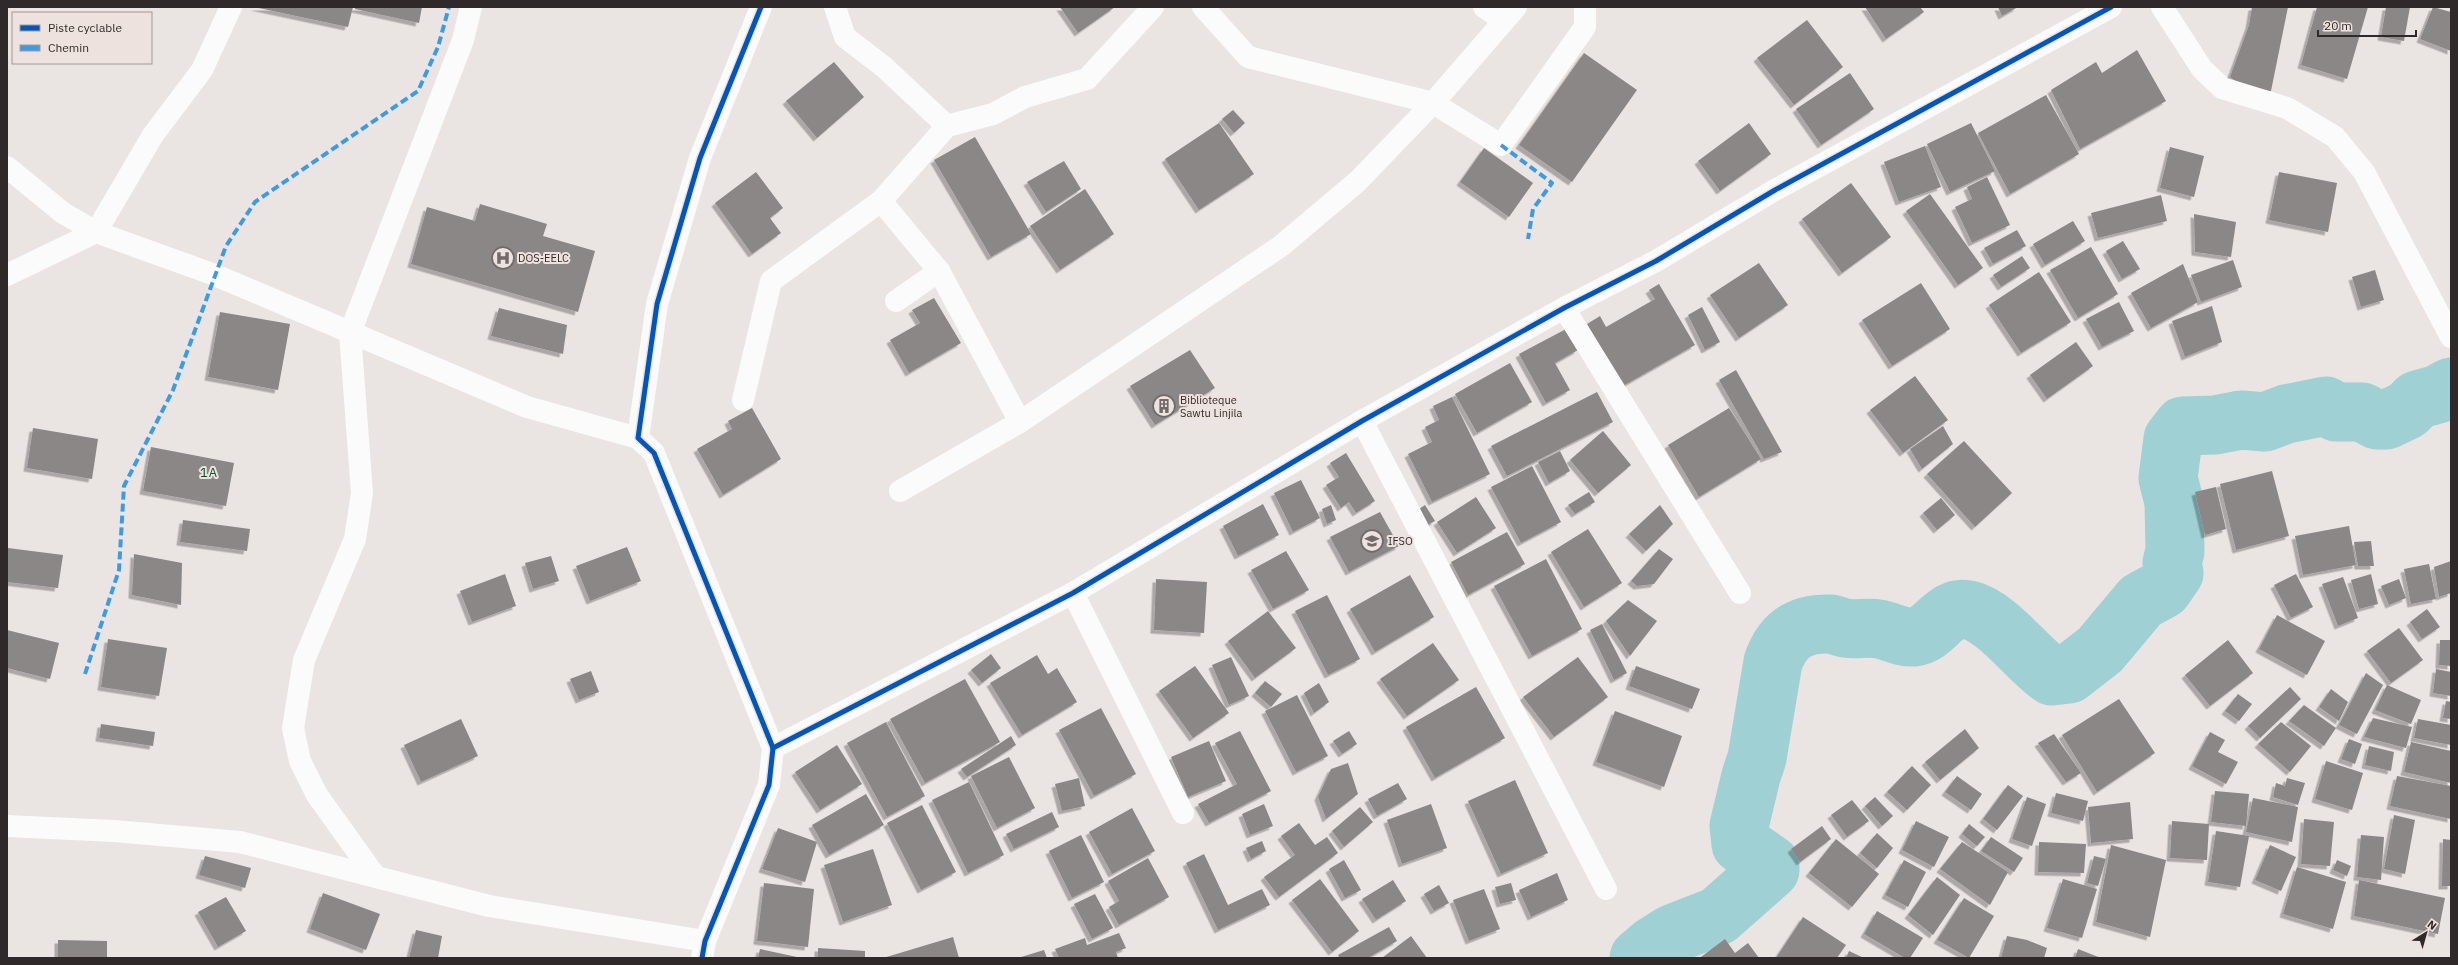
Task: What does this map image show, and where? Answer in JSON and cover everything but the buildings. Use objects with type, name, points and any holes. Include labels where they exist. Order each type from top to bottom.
[{"type":"street","points":[[7,275],[96,232],[153,135],[202,70],[231,7]]},
{"type":"street","points":[[375,876],[317,795],[300,761],[293,728],[304,660],[355,539],[361,500],[350,333],[462,40],[470,7]]},
{"type":"street","points":[[638,438],[657,304],[700,158],[761,7]]},
{"type":"street","points":[[835,7],[845,37],[884,67],[947,126]]},
{"type":"street","points":[[743,400],[771,281],[880,201],[947,126],[993,114],[1025,97],[1087,79],[1153,7]]},
{"type":"street","points":[[1203,7],[1248,57],[1433,103],[1501,144],[1585,27],[1585,7]]},
{"type":"street","points":[[900,490],[1020,422],[1281,246],[1358,181],[1433,103],[1510,14],[1484,7]]},
{"type":"street","points":[[773,748],[1073,593],[1362,421],[1564,308],[1656,261],[1774,190],[2111,7]]},
{"type":"street","points":[[2162,7],[2202,69],[2222,88],[2287,108],[2335,137],[2364,172],[2451,337]]},
{"type":"street","points":[[7,168],[63,213],[96,232],[215,275],[350,333],[527,406],[638,438],[654,453],[773,748],[769,785],[703,949],[489,906],[240,842],[114,831],[7,826]]},
{"type":"street","points":[[880,201],[940,271],[1020,422]]},
{"type":"street","points":[[896,301],[940,271]]},
{"type":"street","points":[[1564,308],[1740,593]]},
{"type":"street","points":[[1362,421],[1606,889]]},
{"type":"street","points":[[1073,593],[1183,814]]},
{"type":"waterway","points":[[1639,958],[1653,946],[1672,934],[1718,916],[1770,870],[1770,864],[1741,844],[1739,826],[1757,758],[1773,662],[1782,644],[1794,632],[1810,626],[1831,624],[1849,629],[1879,629],[1914,637],[1928,631],[1946,615],[1953,611],[1960,609],[1969,610],[1980,614],[1991,621],[2042,669],[2052,676],[2069,674],[2100,650],[2141,601],[2163,589],[2174,573],[2172,563],[2175,551],[2174,502],[2168,478],[2173,439],[2183,426],[2215,425],[2241,420],[2265,422],[2286,414],[2326,406],[2336,412],[2362,412],[2377,420],[2386,420],[2407,410],[2417,400],[2438,394],[2451,387]]},
{"type":"marked path","points":[[85,674],[119,570],[124,486],[173,390],[226,246],[255,202],[418,91],[438,47],[449,7]]},
{"type":"marked path","points":[[1501,145],[1552,183],[1533,209],[1528,239]]},
{"type":"cycle path","points":[[702,958],[705,941],[769,785],[773,748],[654,453],[638,438],[657,304],[700,158],[761,7]]},
{"type":"cycle path","points":[[773,748],[1073,593],[1362,421],[1564,308],[1656,261],[1775,190],[2111,7]]},
{"type":"place","name":"DOS-EELC","points":[[503,258]]},
{"type":"place","name":"Biblioteque Sawtu Linjila","points":[[1164,406]]},
{"type":"place","name":"IFSO","points":[[1372,541]]},
{"type":"district","name":"1A","points":[[209,472]]}]
